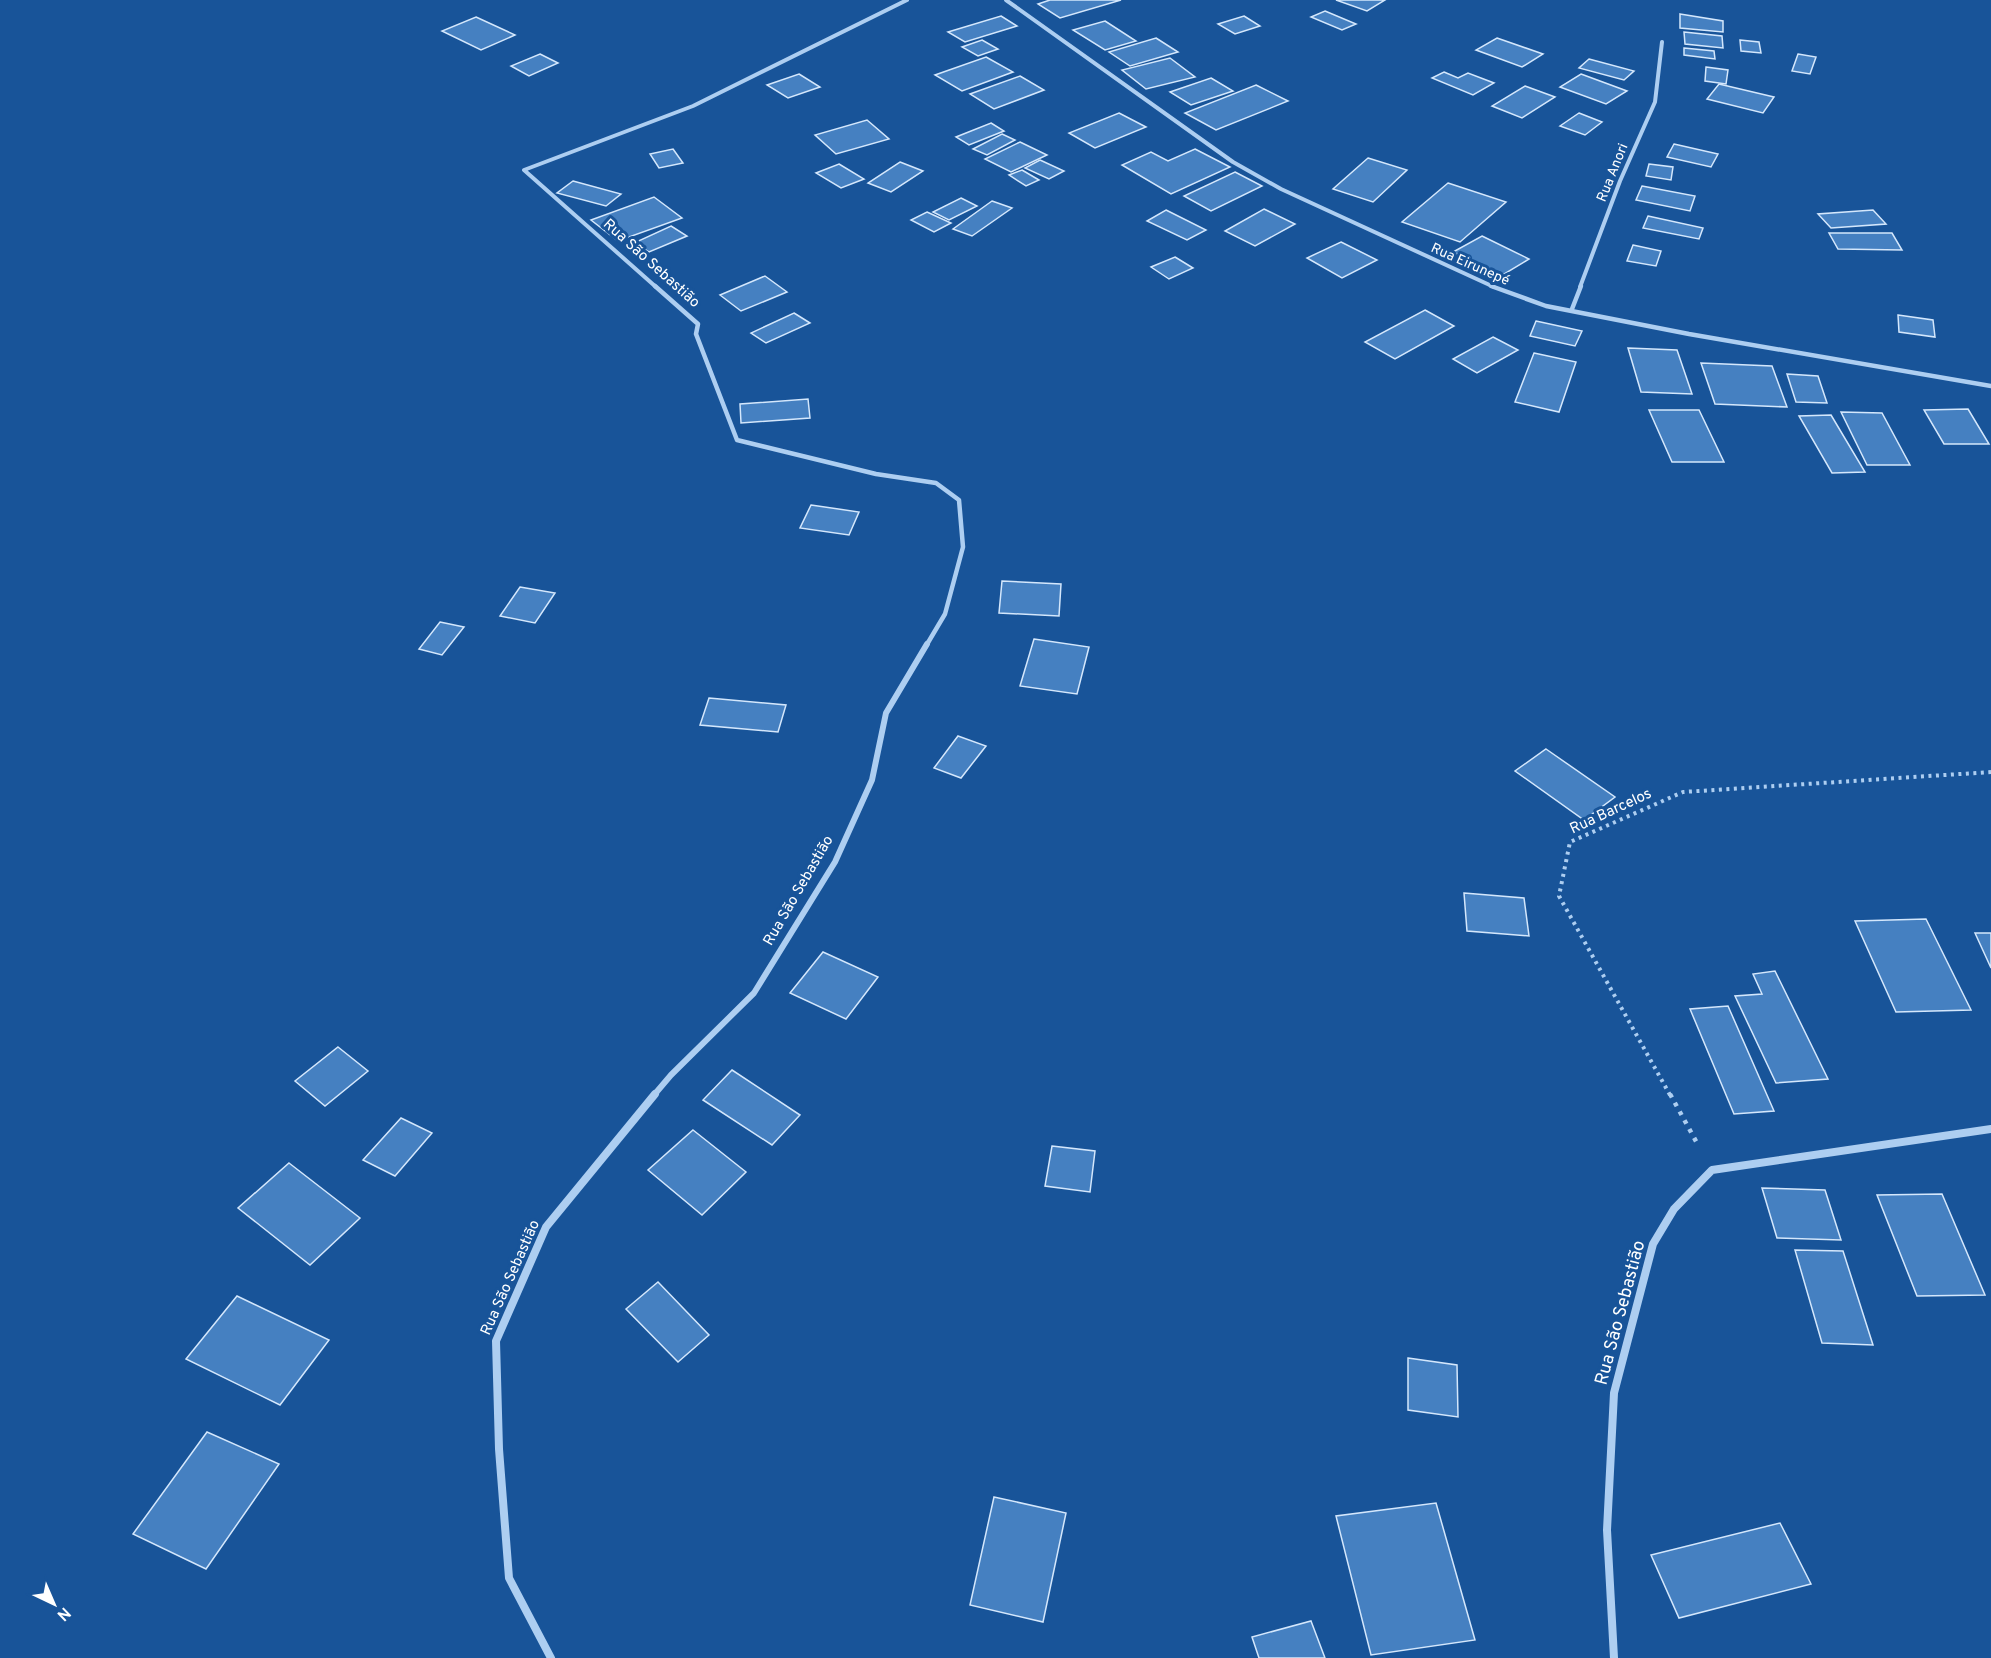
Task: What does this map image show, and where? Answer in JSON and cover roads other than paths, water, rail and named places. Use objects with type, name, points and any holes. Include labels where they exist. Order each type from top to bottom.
[{"type":"street","name":"Rua São Sebastião","points":[[551,1658],[509,1578],[500,1449],[496,1341],[546,1227],[602,1156],[671,1075],[754,993],[835,862],[872,780],[886,713],[945,614],[963,547],[959,500],[936,483],[876,474],[737,440],[696,334],[698,324],[524,170],[693,106],[907,0]]},
{"type":"street","name":"Rua Eirunepé","points":[[1006,0],[1233,162],[1281,189],[1466,276],[1546,306],[1572,309],[1689,334],[1991,386]]},
{"type":"street","name":"Rua Anori","points":[[1572,309],[1620,182],[1655,102],[1662,42]]},
{"type":"street","name":"Rua São Sebastião","points":[[1614,1658],[1613,1604],[1607,1530],[1614,1393],[1653,1244],[1674,1209],[1712,1170],[1991,1129]]}]
